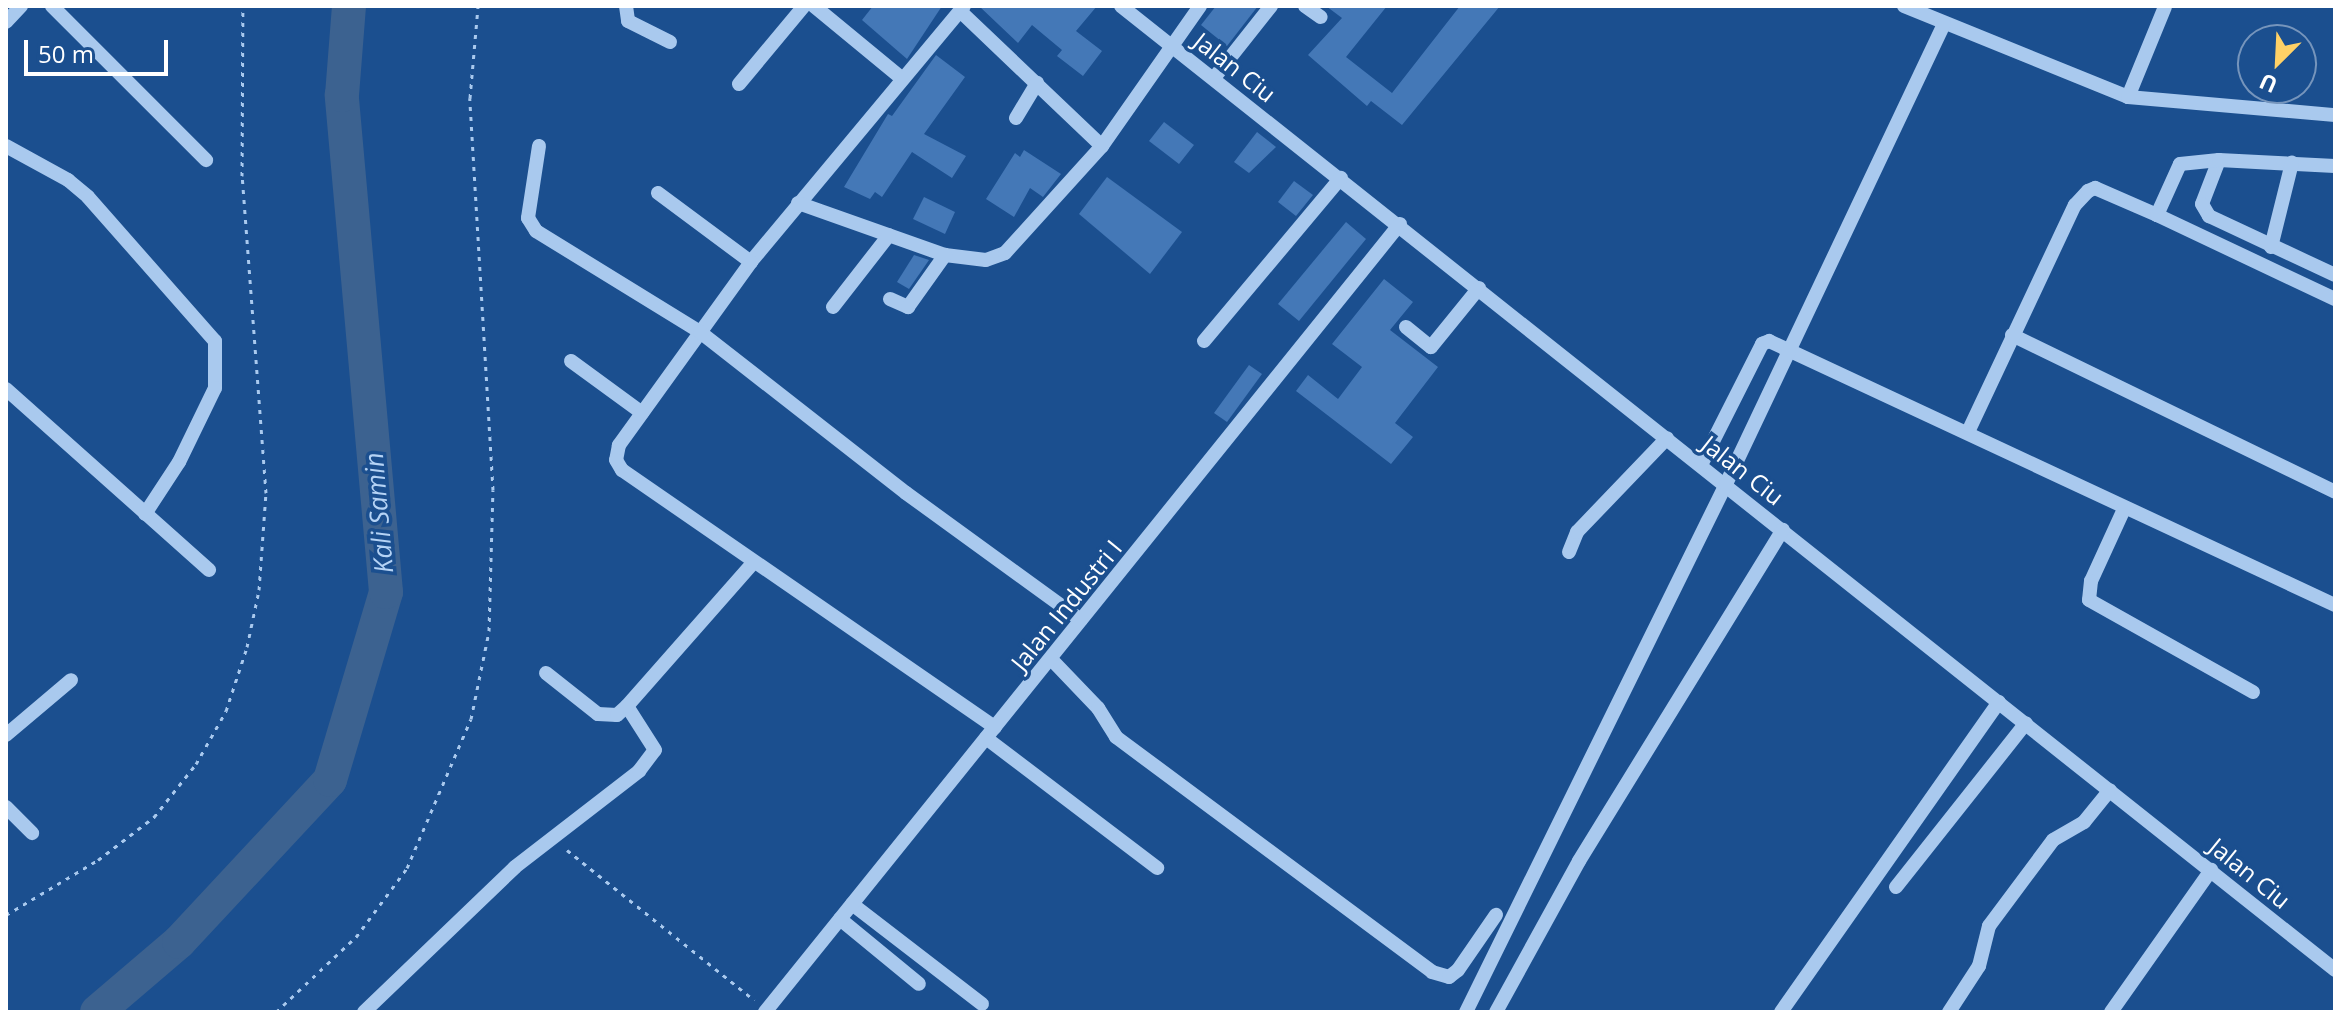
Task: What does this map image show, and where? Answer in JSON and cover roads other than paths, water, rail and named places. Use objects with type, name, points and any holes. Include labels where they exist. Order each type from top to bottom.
[{"type":"street","points":[[6,22],[21,6]]},
{"type":"street","points":[[52,6],[206,160]]},
{"type":"street","points":[[626,6],[628,21],[670,42]]},
{"type":"street","points":[[739,84],[804,6]]},
{"type":"street","points":[[814,6],[900,77]]},
{"type":"street","name":"Jalan Ciu","points":[[1121,6],[1400,224],[2335,970]]},
{"type":"street","points":[[798,203],[945,255],[986,260],[1005,253],[1102,146],[1170,44],[1200,6]]},
{"type":"street","points":[[1214,78],[1271,6]]},
{"type":"street","points":[[1305,6],[1321,17]]},
{"type":"street","points":[[1904,6],[1944,24],[1995,39],[2128,97],[2335,115]]},
{"type":"street","points":[[2128,97],[2165,7]]},
{"type":"street","points":[[1102,146],[962,8],[900,77],[751,262],[619,445],[616,460],[622,470],[990,733],[1157,868]]},
{"type":"street","points":[[1466,1012],[1726,484],[1944,24]]},
{"type":"street","points":[[1016,118],[1037,83]]},
{"type":"street","points":[[6,146],[68,180],[88,197],[215,341],[215,388],[179,462],[145,514]]},
{"type":"street","points":[[539,146],[528,218],[536,231],[700,332],[906,493],[1081,620]]},
{"type":"street","points":[[2219,160],[2202,204],[2226,228],[2335,275]]},
{"type":"street","points":[[2157,215],[2180,164],[2219,160],[2335,166]]},
{"type":"street","points":[[2271,247],[2292,163]]},
{"type":"street","points":[[1204,341],[1341,178]]},
{"type":"street","points":[[1968,432],[2075,205],[2095,188],[2335,299]]},
{"type":"street","points":[[658,193],[751,262]]},
{"type":"street","name":"Jalan Industri I","points":[[766,1011],[1400,224]]},
{"type":"street","points":[[833,307],[889,235]]},
{"type":"street","points":[[890,299],[908,307],[945,255]]},
{"type":"street","points":[[1406,327],[1431,347],[1479,288]]},
{"type":"street","points":[[2012,335],[2335,492]]},
{"type":"street","points":[[1701,465],[1762,344],[1769,341],[2335,605]]},
{"type":"street","points":[[571,361],[642,413]]},
{"type":"street","points":[[6,389],[209,570]]},
{"type":"street","points":[[1569,552],[1577,532],[1667,438]]},
{"type":"street","points":[[2124,509],[2091,581],[2089,600],[2253,692]]},
{"type":"street","points":[[1496,1012],[1579,861],[1783,530]]},
{"type":"street","points":[[546,673],[598,714],[617,715],[754,562]]},
{"type":"street","points":[[1051,659],[1088,696],[1116,737],[1432,972],[1449,977],[1458,970],[1496,915]]},
{"type":"street","points":[[6,735],[71,680]]},
{"type":"street","points":[[1781,1012],[1999,702]]},
{"type":"street","points":[[364,1012],[551,837],[639,771],[655,750],[627,706]]},
{"type":"street","points":[[1896,887],[2026,723]]},
{"type":"street","points":[[1949,1012],[1979,966],[1989,926],[2053,840],[2084,822],[2110,790]]},
{"type":"street","points":[[6,807],[32,833]]},
{"type":"street","points":[[2111,1012],[2211,870]]},
{"type":"street","points":[[852,904],[982,1004]]},
{"type":"street","points":[[840,919],[919,984]]},
{"type":"waterway","name":"Kali Samin","points":[[97,1012],[179,942],[330,780],[386,592],[342,95],[349,6]]}]
